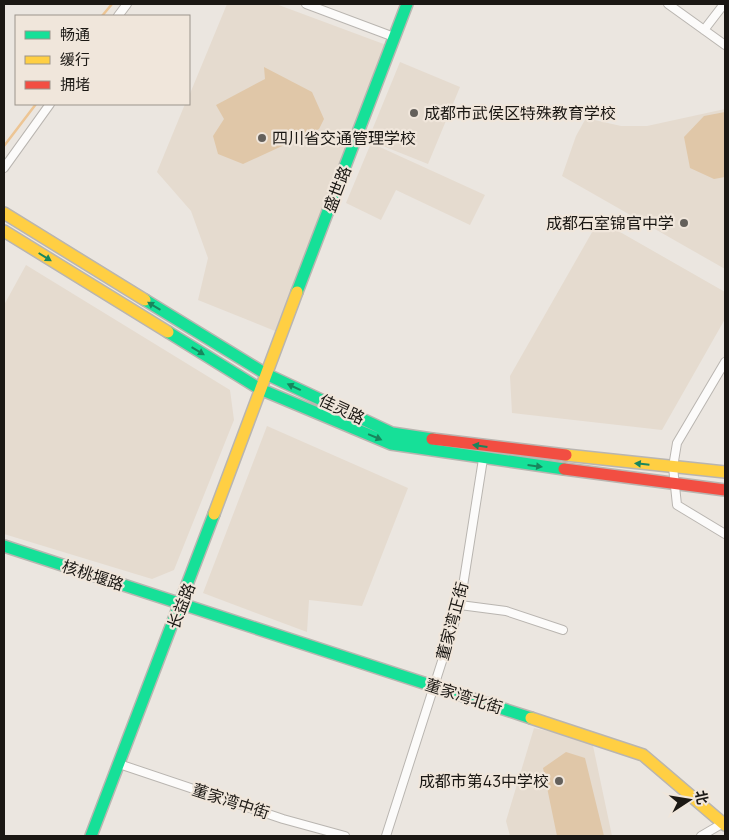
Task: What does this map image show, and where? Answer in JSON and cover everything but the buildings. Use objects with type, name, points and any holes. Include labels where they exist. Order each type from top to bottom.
[{"type":"main road","name":"盛世路","points":[[266,374],[407,4]]},
{"type":"main road","name":"佳灵路","points":[[4,212],[266,374],[392,433],[487,447],[725,472]]},
{"type":"main road","name":"佳灵路","points":[[4,231],[260,389],[391,444],[483,459],[725,490]]},
{"type":"main road","name":"长益路","points":[[91,836],[182,603],[266,374]]},
{"type":"main road","name":"核桃堰路","points":[[4,546],[182,603]]},
{"type":"main road","name":"董家湾北街","points":[[182,603],[643,755],[725,824]]},
{"type":"street","points":[[119,15],[127,4]]},
{"type":"street","points":[[306,4],[394,37]]},
{"type":"street","points":[[668,4],[725,45]]},
{"type":"street","points":[[704,30],[724,4]]},
{"type":"street","points":[[4,168],[49,105]]},
{"type":"street","points":[[725,362],[676,443],[673,467],[676,505],[725,534]]},
{"type":"street","name":"董家湾正街","points":[[386,836],[460,605],[483,459]]},
{"type":"street","points":[[460,605],[506,611],[563,630]]},
{"type":"street","name":"董家湾中街","points":[[119,764],[283,819],[345,836]]},
{"type":"street","points":[[701,836],[725,824]]},
{"type":"shaded area","name":"四川省交通管理学校","points":[[227,4],[276,4],[389,46],[275,331],[198,300],[208,258],[191,211],[157,172],[185,105],[190,105],[190,94]]},
{"type":"shaded area","name":"成都市武侯区特殊教育学校","points":[[400,62],[460,87],[428,164],[368,140]]},
{"type":"shaded area","points":[[264,67],[312,92],[324,119],[319,129],[243,164],[218,154],[213,136],[224,119],[216,105],[265,79]]},
{"type":"shaded area","name":"成都石室锦官中学","points":[[725,109],[725,269],[562,176],[576,136],[586,118],[621,126],[647,126]]},
{"type":"shaded area","points":[[725,112],[725,177],[714,179],[690,168],[684,137],[704,116]]},
{"type":"shaded area","points":[[371,143],[485,195],[470,225],[396,190],[381,220],[346,203]]},
{"type":"shaded area","points":[[599,220],[725,292],[725,319],[662,430],[512,413],[510,376]]},
{"type":"shaded area","points":[[26,265],[230,390],[234,420],[174,570],[152,579],[4,534],[4,305]]},
{"type":"shaded area","points":[[267,426],[408,488],[362,606],[309,600],[307,632],[203,593]]},
{"type":"shaded area","name":"成都市第43中学校","points":[[534,728],[592,741],[612,836],[510,836],[506,821]]},
{"type":"shaded area","points":[[566,752],[585,758],[604,836],[557,836],[543,768]]},
{"type":"waterway","points":[[103,15],[112,4]]},
{"type":"waterway","points":[[4,146],[35,105]]},
{"type":"traffic: fast","points":[[297,292],[407,4]]},
{"type":"traffic: fast","points":[[145,300],[266,374],[392,433],[432,439]]},
{"type":"traffic: fast","points":[[168,332],[260,389],[391,444],[564,469]]},
{"type":"traffic: fast","points":[[91,836],[214,514]]},
{"type":"traffic: fast","points":[[4,546],[531,718]]},
{"type":"traffic: slow","points":[[4,213],[145,300]]},
{"type":"traffic: slow","points":[[4,231],[168,332]]},
{"type":"traffic: slow","points":[[214,514],[297,292]]},
{"type":"traffic: slow","points":[[566,455],[725,472]]},
{"type":"traffic: slow","points":[[531,718],[643,755],[725,825]]},
{"type":"traffic: jam","points":[[432,439],[566,455]]},
{"type":"traffic: jam","points":[[564,469],[725,490]]},
{"type":"place","name":"成都市武侯区特殊教育学校","points":[[414,113]]},
{"type":"place","name":"四川省交通管理学校","points":[[262,138]]},
{"type":"place","name":"成都石室锦官中学","points":[[684,223]]},
{"type":"place","name":"成都市第43中学校","points":[[559,781]]}]
